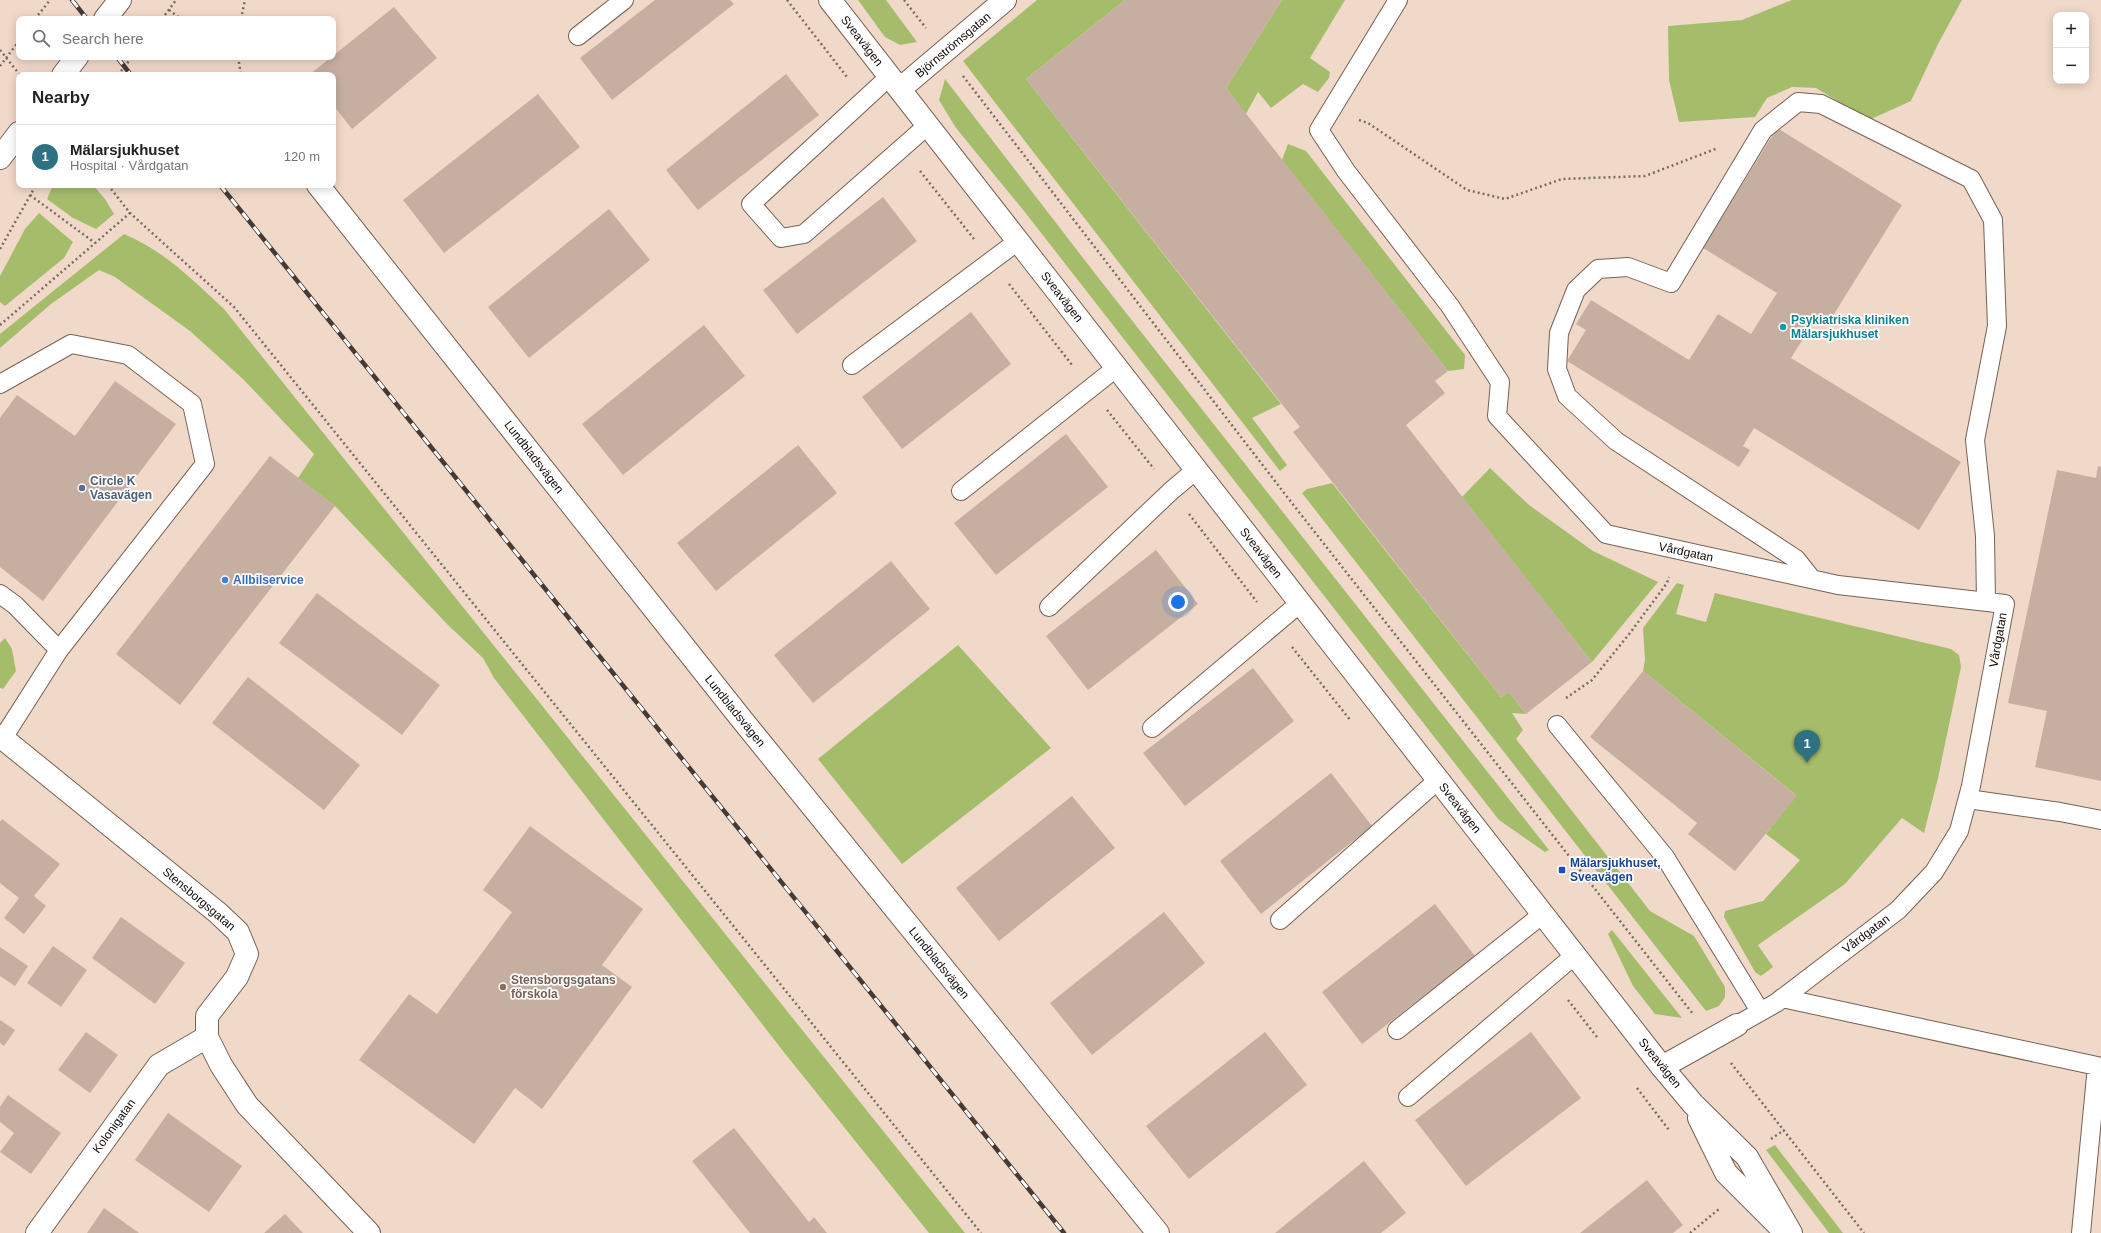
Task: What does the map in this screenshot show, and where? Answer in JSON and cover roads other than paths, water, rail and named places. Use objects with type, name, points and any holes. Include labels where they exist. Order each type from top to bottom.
[{"type":"street","points":[[108,16],[120,0]]},
{"type":"street","name":"Sveavägen","points":[[830,0],[1662,1067],[1693,1104],[1747,1157],[1791,1233]]},
{"type":"street","name":"Björnströmsgatan","points":[[895,83],[944,52],[1005,0]]},
{"type":"street","points":[[0,158],[16,137]]},
{"type":"street","name":"Lundbladsvägen","points":[[320,188],[734,710],[1158,1233]]},
{"type":"street","name":"Stensborgsgatan","points":[[1,739],[218,913],[238,932],[247,954],[237,977],[207,1016],[207,1037],[221,1065],[247,1105],[369,1233]]},
{"type":"street","name":"Vårdgatan","points":[[1662,1067],[1737,1025]]},
{"type":"street","name":"Kolonigatan","points":[[37,1233],[159,1065],[207,1037]]},
{"type":"street","name":"Sveavägen","points":[[1693,1104],[1726,1173],[1786,1233]]},
{"type":"lane","points":[[578,36],[624,0]]},
{"type":"lane","name":"Vårdgatan","points":[[1398,0],[1320,130],[1346,171],[1450,306],[1500,382],[1496,416],[1606,534],[1838,585],[2005,604],[1968,799],[1959,831],[1934,872],[1898,910],[1782,998],[1737,1025]]},
{"type":"lane","points":[[895,83],[751,204],[781,238],[804,234],[928,125]]},
{"type":"lane","points":[[1811,578],[1796,559],[1616,441],[1567,396],[1557,369],[1559,333],[1576,290],[1598,269],[1628,267],[1671,283],[1763,130],[1798,102],[1821,104],[1971,179],[1993,220],[1996,326],[1975,440],[1985,536],[1986,602]]},
{"type":"lane","points":[[852,365],[1018,241]]},
{"type":"lane","points":[[0,384],[71,344],[128,355],[192,404],[204,464],[59,650],[1,739]]},
{"type":"lane","points":[[961,491],[1116,368]]},
{"type":"lane","points":[[1049,607],[1171,491],[1196,470]]},
{"type":"lane","points":[[0,594],[15,605],[59,650]]},
{"type":"lane","points":[[1152,728],[1300,603]]},
{"type":"lane","points":[[1557,726],[1665,857],[1760,1011]]},
{"type":"lane","points":[[1280,920],[1438,780]]},
{"type":"lane","points":[[1968,799],[2060,812],[2101,820]]},
{"type":"lane","points":[[1397,1030],[1543,914]]},
{"type":"lane","points":[[1408,1097],[1575,955]]},
{"type":"lane","points":[[1782,998],[2097,1066],[2081,1233]]},
{"type":"railway","points":[[72,0],[85,16]]},
{"type":"railway","points":[[119,60],[129,72]]},
{"type":"railway","points":[[222,188],[1064,1233]]},
{"type":"place","name":"Psykiatriska kliniken Mälarsjukhuset","points":[[1783,327]]},
{"type":"place","name":"Circle K Vasavägen","points":[[82,488]]},
{"type":"place","name":"Allbilservice","points":[[225,580]]},
{"type":"place","name":"Mälarsjukhuset","points":[[1807,763]]},
{"type":"place","name":"Mälarsjukhuset, Sveavägen","points":[[1562,870]]},
{"type":"place","name":"Stensborgsgatans förskola","points":[[503,987]]}]
